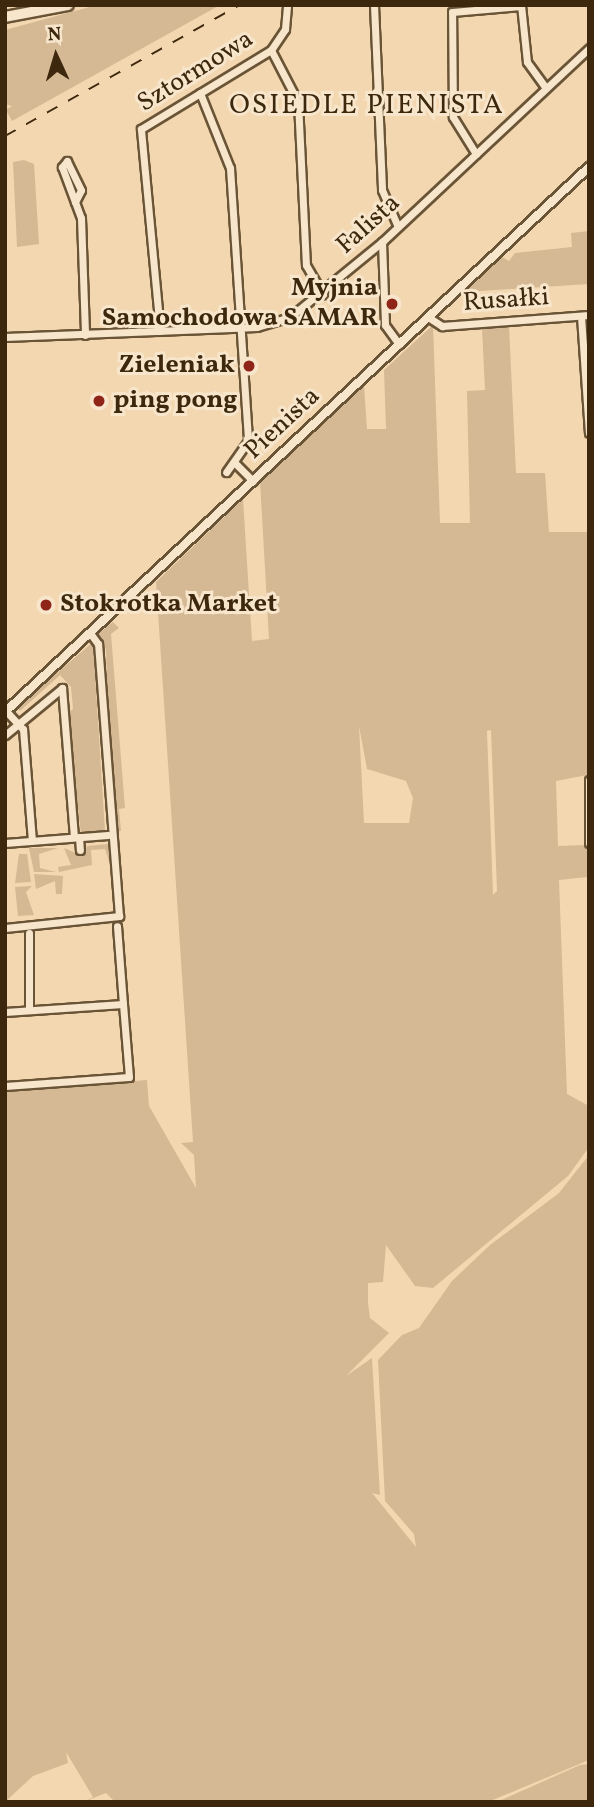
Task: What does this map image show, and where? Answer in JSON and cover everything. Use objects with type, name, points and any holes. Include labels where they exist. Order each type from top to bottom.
[{"type":"main road","points":[[5,23],[68,5]]},
{"type":"main road","points":[[5,17],[42,12]]},
{"type":"street","name":"Sztormowa","points":[[160,331],[143,125],[271,50],[285,29],[287,5]]},
{"type":"street","points":[[374,5],[382,190],[398,227]]},
{"type":"street","points":[[476,154],[454,124],[450,17],[456,10],[521,6],[527,62],[546,88]]},
{"type":"street","name":"Falista","points":[[5,337],[239,328],[282,321],[323,293],[382,242],[589,48]]},
{"type":"street","points":[[271,50],[298,102],[306,265],[323,293]]},
{"type":"street","points":[[200,93],[229,159],[248,445],[236,464],[226,472]]},
{"type":"street","points":[[63,163],[75,202],[85,335]]},
{"type":"street","name":"Pienista","points":[[6,711],[589,167]]},
{"type":"street","points":[[382,242],[385,325],[399,344]]},
{"type":"street","points":[[585,316],[589,433]]},
{"type":"street","name":"Rusałki","points":[[428,317],[442,326],[585,316]]},
{"type":"street","points":[[236,464],[253,481]]},
{"type":"street","points":[[5,928],[31,921],[117,920],[108,835],[98,644],[90,632]]},
{"type":"street","points":[[62,688],[68,694]]},
{"type":"street","points":[[5,735],[62,688]]},
{"type":"street","points":[[62,688],[80,850]]},
{"type":"street","points":[[6,711],[24,732],[32,841]]},
{"type":"street","points":[[589,780],[589,843]]},
{"type":"street","points":[[19,817],[30,816]]},
{"type":"street","points":[[5,843],[108,835]]},
{"type":"street","points":[[5,1086],[129,1077],[117,926]]},
{"type":"street","points":[[29,933],[29,1010]]},
{"type":"street","points":[[5,1012],[123,1004]]},
{"type":"shaded area","points":[[97,5],[220,5],[12,121],[6,110],[12,106],[5,104],[5,30]]},
{"type":"shaded area","points":[[24,160],[34,164],[39,244],[17,247],[13,162]]},
{"type":"shaded area","points":[[589,231],[589,284],[465,292],[502,257],[509,261],[515,253],[572,247],[571,233]]},
{"type":"shaded area","points":[[433,325],[440,523],[470,523],[467,391],[485,390],[482,328],[509,326],[516,473],[545,473],[549,532],[589,532],[587,775],[556,781],[558,846],[588,845],[587,877],[559,880],[567,1094],[589,1106],[589,1147],[568,1176],[433,1288],[415,1286],[386,1245],[383,1282],[368,1283],[368,1303],[370,1318],[389,1333],[346,1376],[372,1358],[380,1495],[372,1493],[416,1547],[414,1534],[385,1501],[378,1360],[402,1335],[419,1328],[452,1281],[490,1245],[559,1193],[589,1155],[589,1760],[488,1802],[115,1802],[106,1793],[83,1802],[93,1797],[66,1752],[68,1763],[33,1776],[5,1802],[5,1092],[147,1080],[149,1106],[196,1188],[194,1155],[181,1143],[193,1142],[156,582],[243,499],[252,641],[269,639],[260,481],[364,386],[367,429],[386,429],[384,370]],"holes":[[[359,726],[367,769],[406,781],[413,798],[409,823],[364,823]],[[491,730],[497,891],[493,895],[487,731]]]},
{"type":"shaded area","points":[[113,622],[119,628],[111,634],[125,808],[119,809],[121,831],[112,832],[106,650],[98,634]]},
{"type":"shaded area","points":[[93,642],[105,831],[81,834],[67,713],[73,709],[71,687],[60,675],[20,711],[17,707]]},
{"type":"shaded area","points":[[109,844],[111,867],[105,849],[91,850],[92,865],[59,872],[58,867],[71,865],[64,848],[83,856],[87,846]]},
{"type":"shaded area","points":[[29,848],[58,848],[39,854],[40,868],[56,872],[34,872]]},
{"type":"shaded area","points":[[19,854],[27,854],[31,882],[15,883]]},
{"type":"shaded area","points":[[34,874],[63,876],[62,894],[56,894],[55,881],[36,889]]},
{"type":"shaded area","points":[[32,886],[26,892],[34,915],[18,916],[15,887]]},
{"type":"shaded area","points":[[589,1764],[589,1802],[497,1802],[580,1765]]},
{"type":"railway","points":[[5,136],[239,5]]},
{"type":"place","name":"Myjnia Samochodowa SAMAR","points":[[392,304]]},
{"type":"place","name":"Zieleniak","points":[[249,366]]},
{"type":"place","name":"ping pong","points":[[99,401]]},
{"type":"place","name":"Stokrotka Market","points":[[46,605]]},
{"type":"district","name":"OSIEDLE PIENISTA","points":[[367,106]]}]
